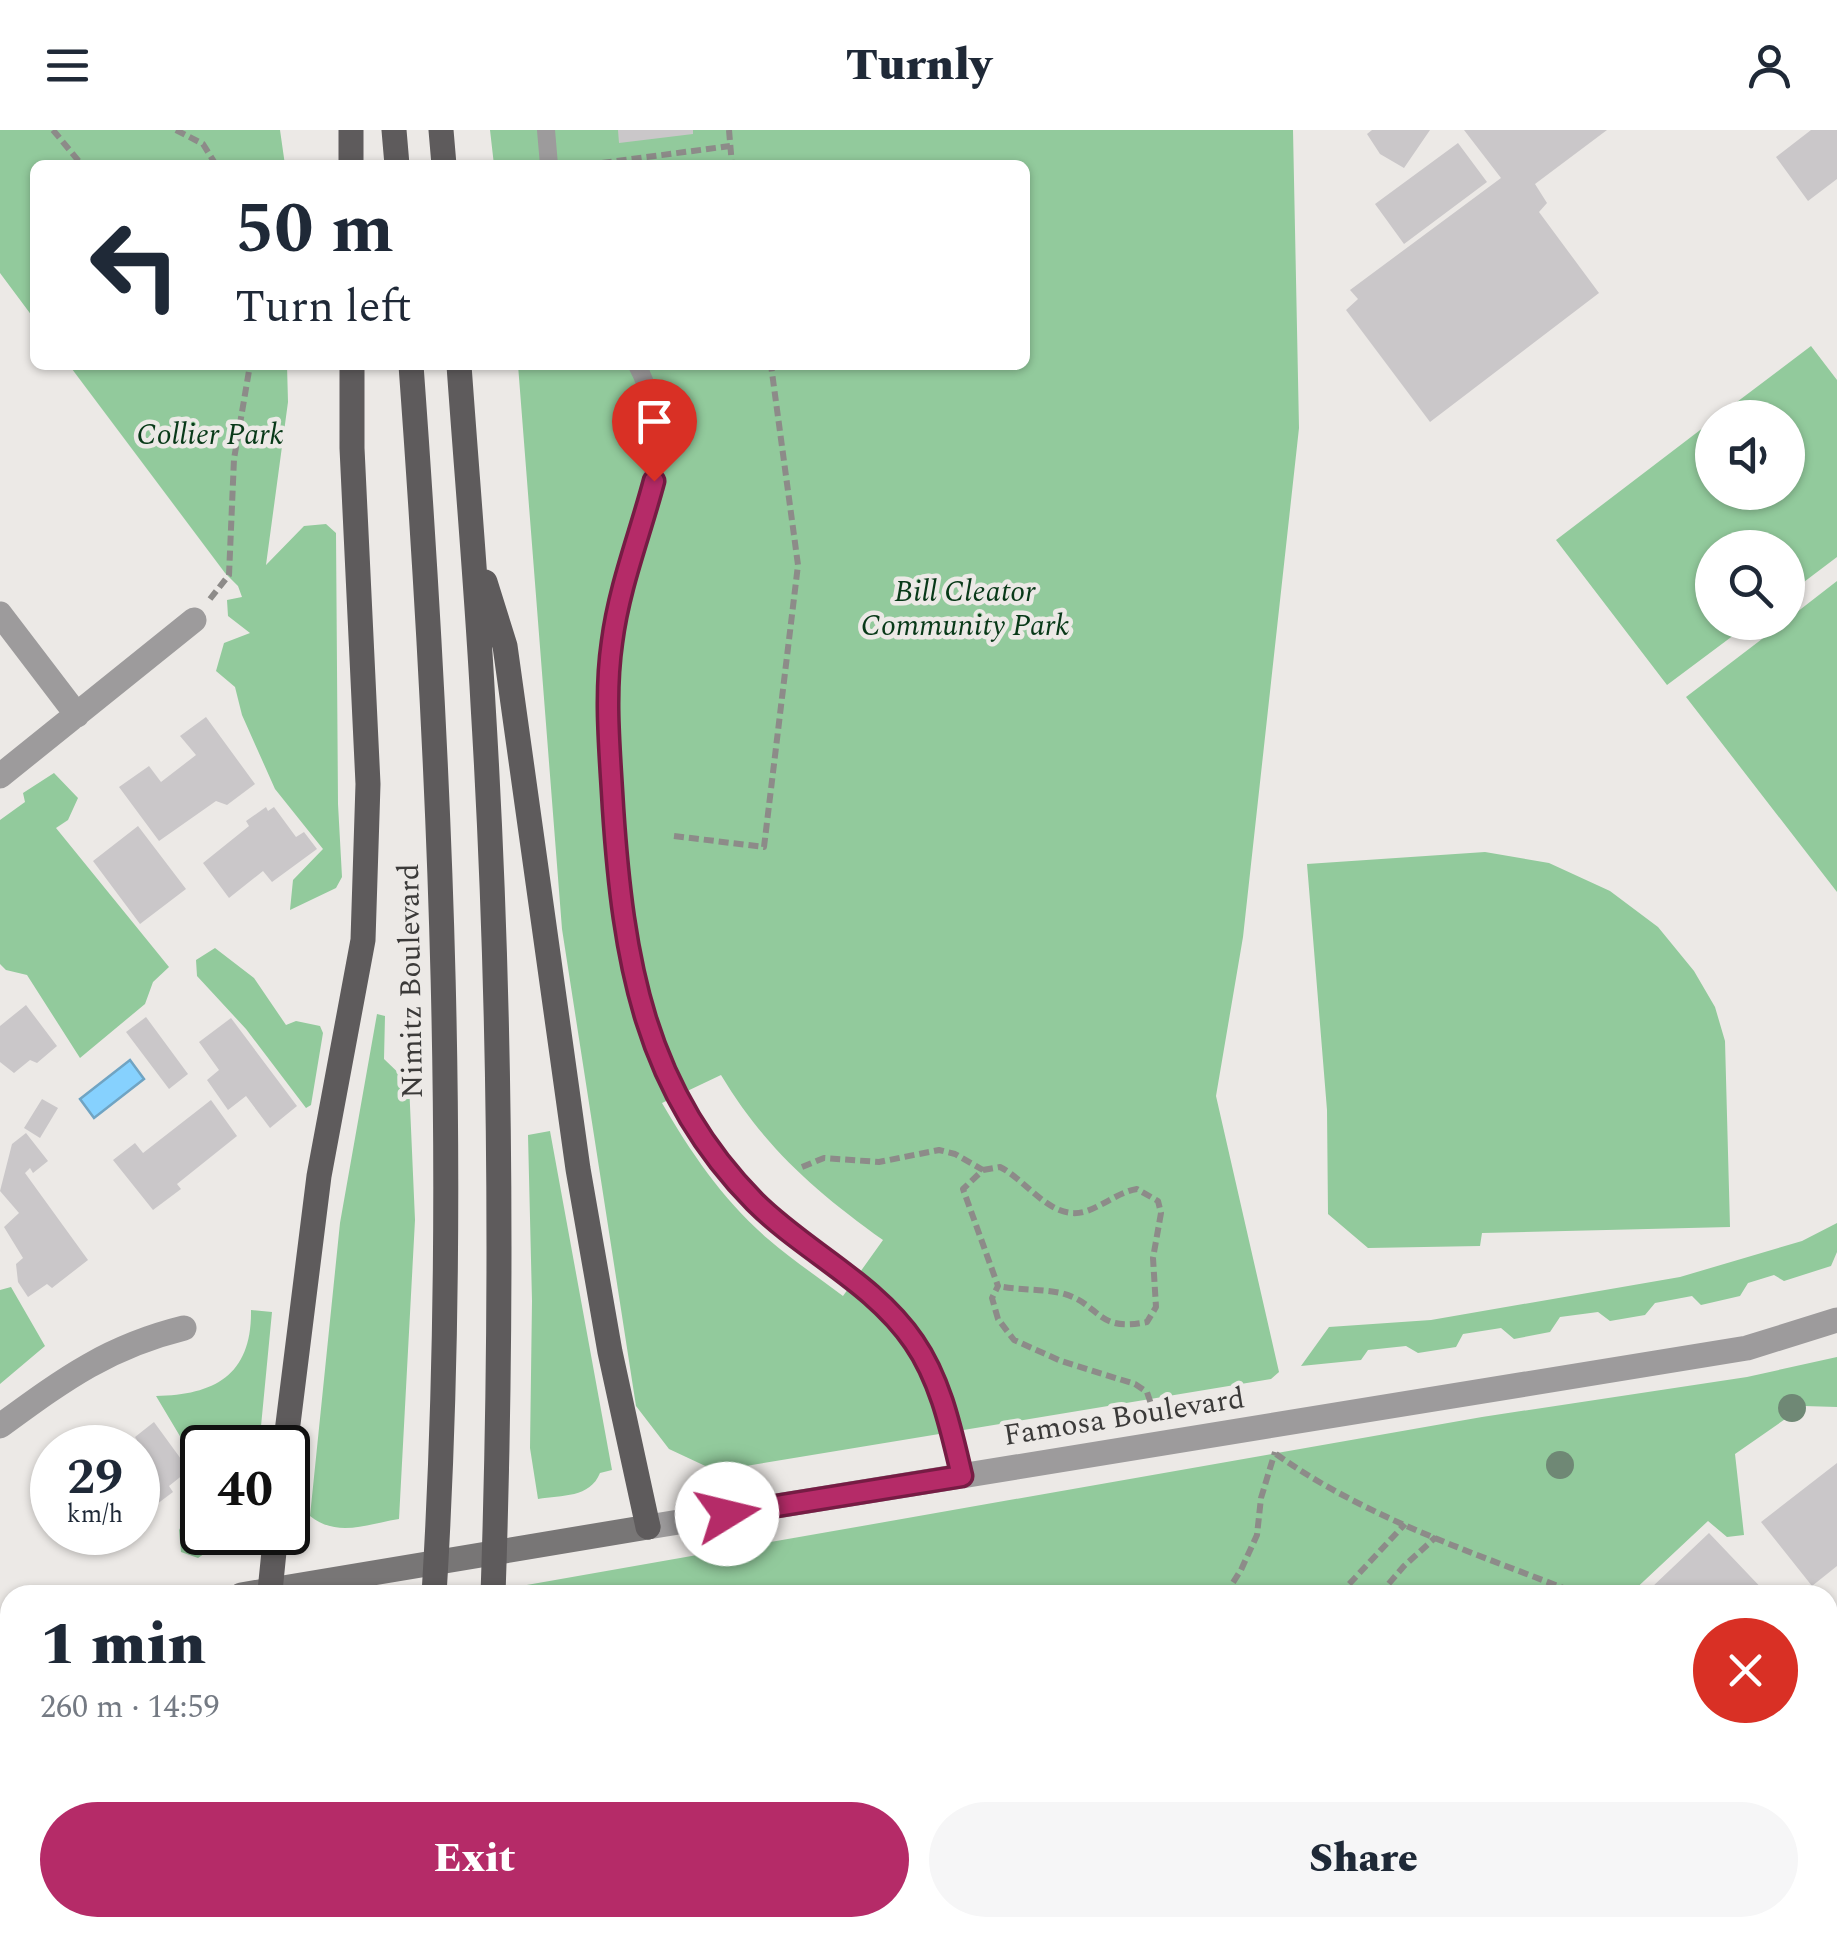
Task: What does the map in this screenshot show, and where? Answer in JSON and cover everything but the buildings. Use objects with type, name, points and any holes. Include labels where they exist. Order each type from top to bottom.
[{"type":"main road","points":[[351,160],[352,130]]},
{"type":"main road","points":[[394,130],[397,160]]},
{"type":"main road","points":[[441,130],[444,160]]},
{"type":"main road","points":[[288,1425],[319,1176],[363,940],[368,784],[352,448],[352,370]]},
{"type":"main road","name":"Nimitz Boulevard","points":[[411,370],[436,743],[447,1115],[442,1459],[435,1585]]},
{"type":"main road","points":[[458,370],[488,807],[498,1195],[493,1585]]},
{"type":"main road","points":[[471,538],[505,646],[578,1168],[610,1352],[648,1526]]},
{"type":"main road","name":"Famosa Boulevard","points":[[306,1585],[648,1526]]},
{"type":"main road","points":[[271,1585],[274,1555]]},
{"type":"street","points":[[0,614],[76,715]]},
{"type":"street","points":[[0,776],[194,620]]},
{"type":"street","name":"Famosa Boulevard","points":[[648,1526],[1746,1348],[1837,1320]]},
{"type":"street","points":[[0,1426],[100,1357],[154,1335],[184,1328]]},
{"type":"lane","points":[[546,130],[549,160]]},
{"type":"lane","points":[[639,370],[655,412],[654,481],[612,640],[608,699],[622,914],[639,1002],[669,1082],[724,1169],[784,1229],[862,1288],[913,1340],[944,1405],[962,1476]]},
{"type":"path","points":[[53,130],[78,160]]},
{"type":"path","points":[[176,130],[203,144],[213,160]]},
{"type":"path","points":[[729,130],[731,160]]},
{"type":"path","points":[[625,160],[730,146]]},
{"type":"path","points":[[194,620],[228,575],[234,458],[249,370]]},
{"type":"path","points":[[674,836],[764,848],[798,564],[772,370]]},
{"type":"path","points":[[802,1167],[824,1158],[879,1162],[939,1150],[983,1170]]},
{"type":"path","points":[[998,1286],[1062,1294],[1106,1320],[1125,1326],[1147,1322],[1156,1307],[1153,1258],[1162,1213],[1158,1202],[1137,1189],[1084,1212],[1061,1211],[1048,1205],[1018,1176],[1000,1167],[983,1170],[963,1189],[998,1286],[992,1298],[998,1320],[1014,1340],[1061,1361],[1135,1384],[1149,1396],[1152,1407]]},
{"type":"path","points":[[1232,1585],[1257,1534],[1261,1498],[1275,1454],[1270,1426]]},
{"type":"path","points":[[1275,1454],[1318,1484],[1556,1585]]},
{"type":"path","points":[[1348,1585],[1405,1524]]},
{"type":"path","points":[[1388,1585],[1436,1537]]},
{"type":"green space","points":[[0,130],[280,130],[284,160],[30,160],[30,313],[0,273]]},
{"type":"green space","name":"Bill Cleator Community Park","points":[[490,130],[1293,130],[1299,428],[1243,937],[1216,1096],[1279,1372],[1271,1379],[716,1471],[669,1449],[636,1406],[562,929],[518,370],[1030,370],[1030,160],[493,160]],"holes":[[[721,1075],[755,1125],[835,1204],[883,1240],[843,1296],[777,1246],[737,1209],[697,1158],[662,1103]]]},
{"type":"green space","points":[[1811,346],[1837,380],[1837,557],[1805,581],[1805,530],[1695,530],[1695,640],[1727,640],[1667,685],[1556,540],[1695,434],[1695,510],[1805,510],[1805,400],[1740,400]]},
{"type":"green space","name":"Collier Park","points":[[73,370],[287,370],[288,402],[266,565],[304,526],[326,524],[336,533],[342,877],[336,888],[290,910],[293,880],[323,849],[275,789],[242,715],[235,687],[216,671],[224,643],[250,633],[228,616],[227,600],[242,597],[238,586]]},
{"type":"green space","points":[[1837,581],[1837,892],[1686,697],[1761,640],[1805,640],[1805,606]]},
{"type":"green space","points":[[54,773],[78,798],[68,820],[56,828],[169,967],[153,982],[145,1004],[80,1058],[27,975],[6,970],[0,964],[0,820],[25,802],[23,793]]},
{"type":"green space","points":[[1485,852],[1549,863],[1610,891],[1658,927],[1694,971],[1715,1007],[1725,1041],[1730,1227],[1482,1233],[1480,1246],[1368,1248],[1328,1214],[1327,1110],[1307,864]]},
{"type":"green space","points":[[215,948],[254,978],[286,1025],[296,1021],[320,1026],[323,1033],[311,1105],[306,1108],[246,1029],[197,976],[196,960]]},
{"type":"green space","points":[[377,1014],[385,1016],[384,1059],[409,1083],[415,1220],[399,1519],[342,1528],[310,1516],[340,1223]]},
{"type":"green space","points":[[550,1131],[612,1470],[600,1473],[582,1491],[538,1499],[530,1448],[528,1135]]},
{"type":"green space","points":[[1837,1223],[1837,1252],[1831,1266],[1784,1281],[1774,1275],[1748,1283],[1740,1296],[1701,1305],[1692,1296],[1655,1303],[1645,1315],[1610,1321],[1598,1312],[1560,1317],[1550,1332],[1514,1339],[1501,1328],[1463,1334],[1456,1347],[1418,1353],[1406,1346],[1368,1350],[1361,1360],[1301,1366],[1329,1327],[1431,1320],[1680,1277],[1802,1241]]},
{"type":"green space","points":[[11,1287],[45,1346],[0,1384],[0,1290]]},
{"type":"green space","points":[[251,1310],[272,1312],[261,1425],[180,1425],[180,1436],[156,1396],[196,1391],[226,1377],[245,1351]]},
{"type":"green space","points":[[1837,1357],[1837,1407],[1804,1406],[1735,1454],[1744,1535],[1727,1537],[1708,1521],[1640,1585],[527,1585],[1482,1417],[1747,1377]]},
{"type":"water","points":[[130,1060],[144,1079],[94,1118],[80,1099]]},
{"type":"route","points":[[654,481],[624,586],[612,640],[608,685],[617,863],[622,914],[639,1002],[669,1082],[724,1169],[784,1229],[862,1288],[913,1340],[944,1405],[962,1476],[727,1514]]}]
